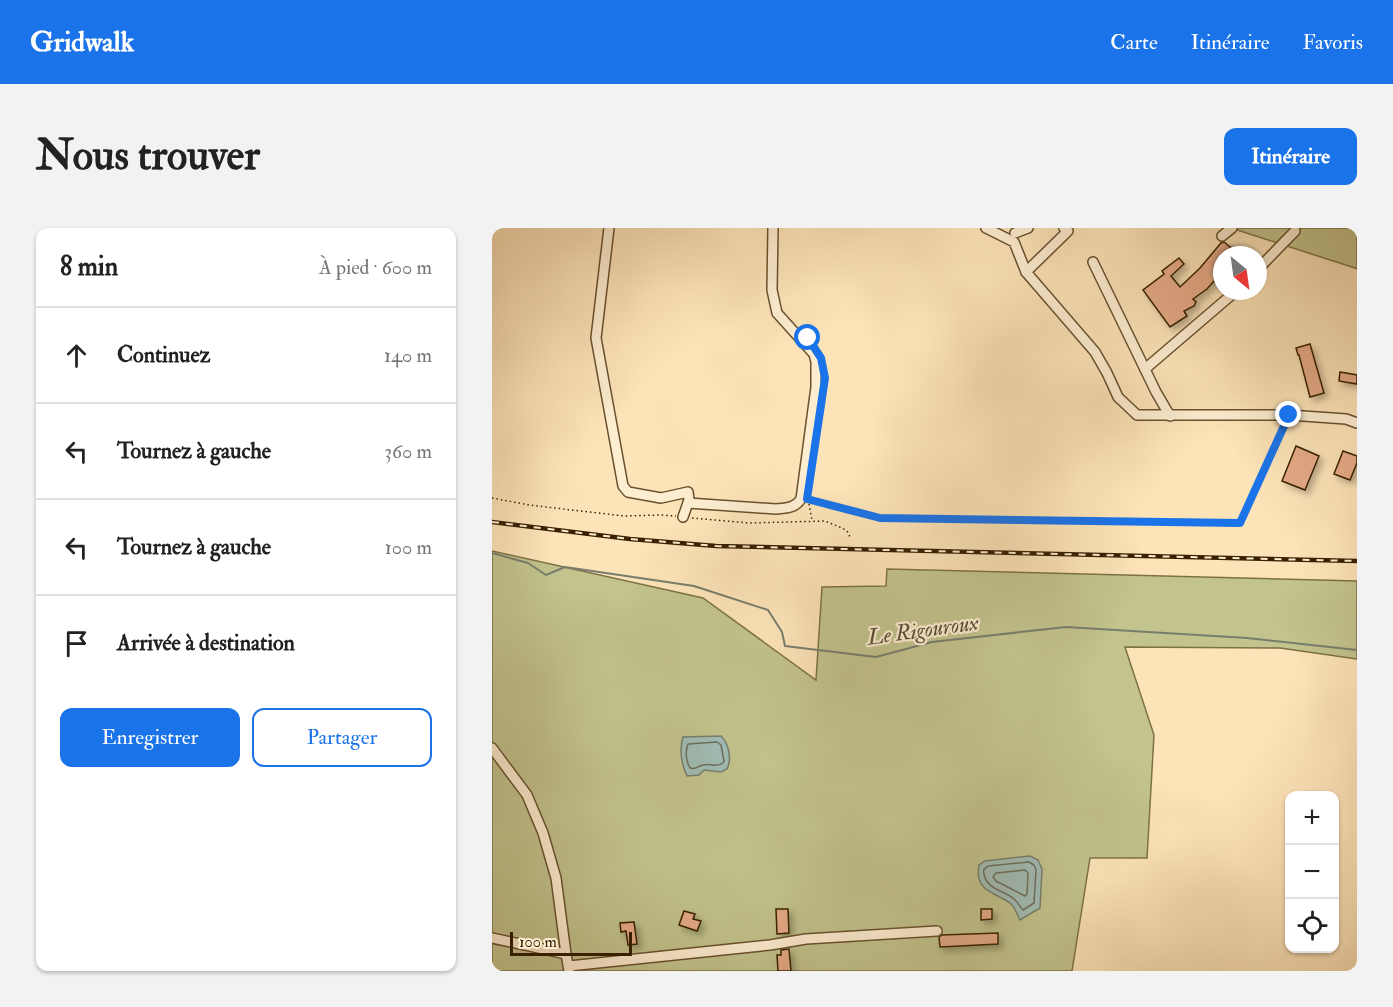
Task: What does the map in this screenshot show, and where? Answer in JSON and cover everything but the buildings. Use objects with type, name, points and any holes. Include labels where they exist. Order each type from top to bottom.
[{"type":"street","points":[[609,228],[596,338],[623,486],[628,492],[661,498],[688,492],[688,503],[683,517]]},
{"type":"street","points":[[688,503],[776,509],[797,505],[801,499],[816,387],[816,362],[814,354],[777,313],[772,290],[773,228]]},
{"type":"street","points":[[986,228],[1014,234],[1028,228]]},
{"type":"street","points":[[1026,272],[1068,231],[1064,228]]},
{"type":"street","points":[[1222,236],[1232,228]]},
{"type":"street","points":[[1267,260],[1295,231]]},
{"type":"street","points":[[1014,234],[1026,272],[1095,352],[1119,398],[1137,415],[1289,415],[1346,419],[1357,423]]},
{"type":"street","points":[[1093,262],[1170,416]]},
{"type":"street","points":[[1145,369],[1226,300]]},
{"type":"street","points":[[492,748],[527,795],[543,833],[556,878],[569,969],[806,939],[938,931]]},
{"type":"street","points":[[492,938],[566,954]]},
{"type":"path","points":[[812,521],[807,499],[880,518],[1240,523],[1289,415]]},
{"type":"path","points":[[492,498],[530,505],[624,516],[660,515],[749,523],[825,521],[847,531],[850,537]]},
{"type":"green space","points":[[1231,228],[1357,228],[1357,269],[1355,268]]},
{"type":"green space","points":[[492,551],[703,598],[816,680],[822,587],[886,586],[887,569],[1357,581],[1357,659],[1280,648],[1125,647],[1154,735],[1147,858],[1090,858],[1072,971],[492,971]]},
{"type":"water","points":[[721,736],[729,752],[727,769],[721,772],[704,770],[699,775],[687,776],[681,757],[683,737]]},
{"type":"water","points":[[1030,856],[1038,860],[1042,869],[1040,908],[1020,920],[1010,903],[983,886],[978,874],[979,865],[985,861]]},
{"type":"waterway","name":"Le Rigouroux","points":[[492,553],[528,563],[546,575],[565,567],[694,586],[768,610],[782,632],[785,646],[876,657],[932,642],[1066,627],[1247,638],[1357,650]]},
{"type":"railway","points":[[492,522],[630,539],[716,546],[1357,561]]},
{"type":"route","points":[[808,338],[821,358],[825,378],[807,499],[880,518],[1240,523],[1289,415]]}]
